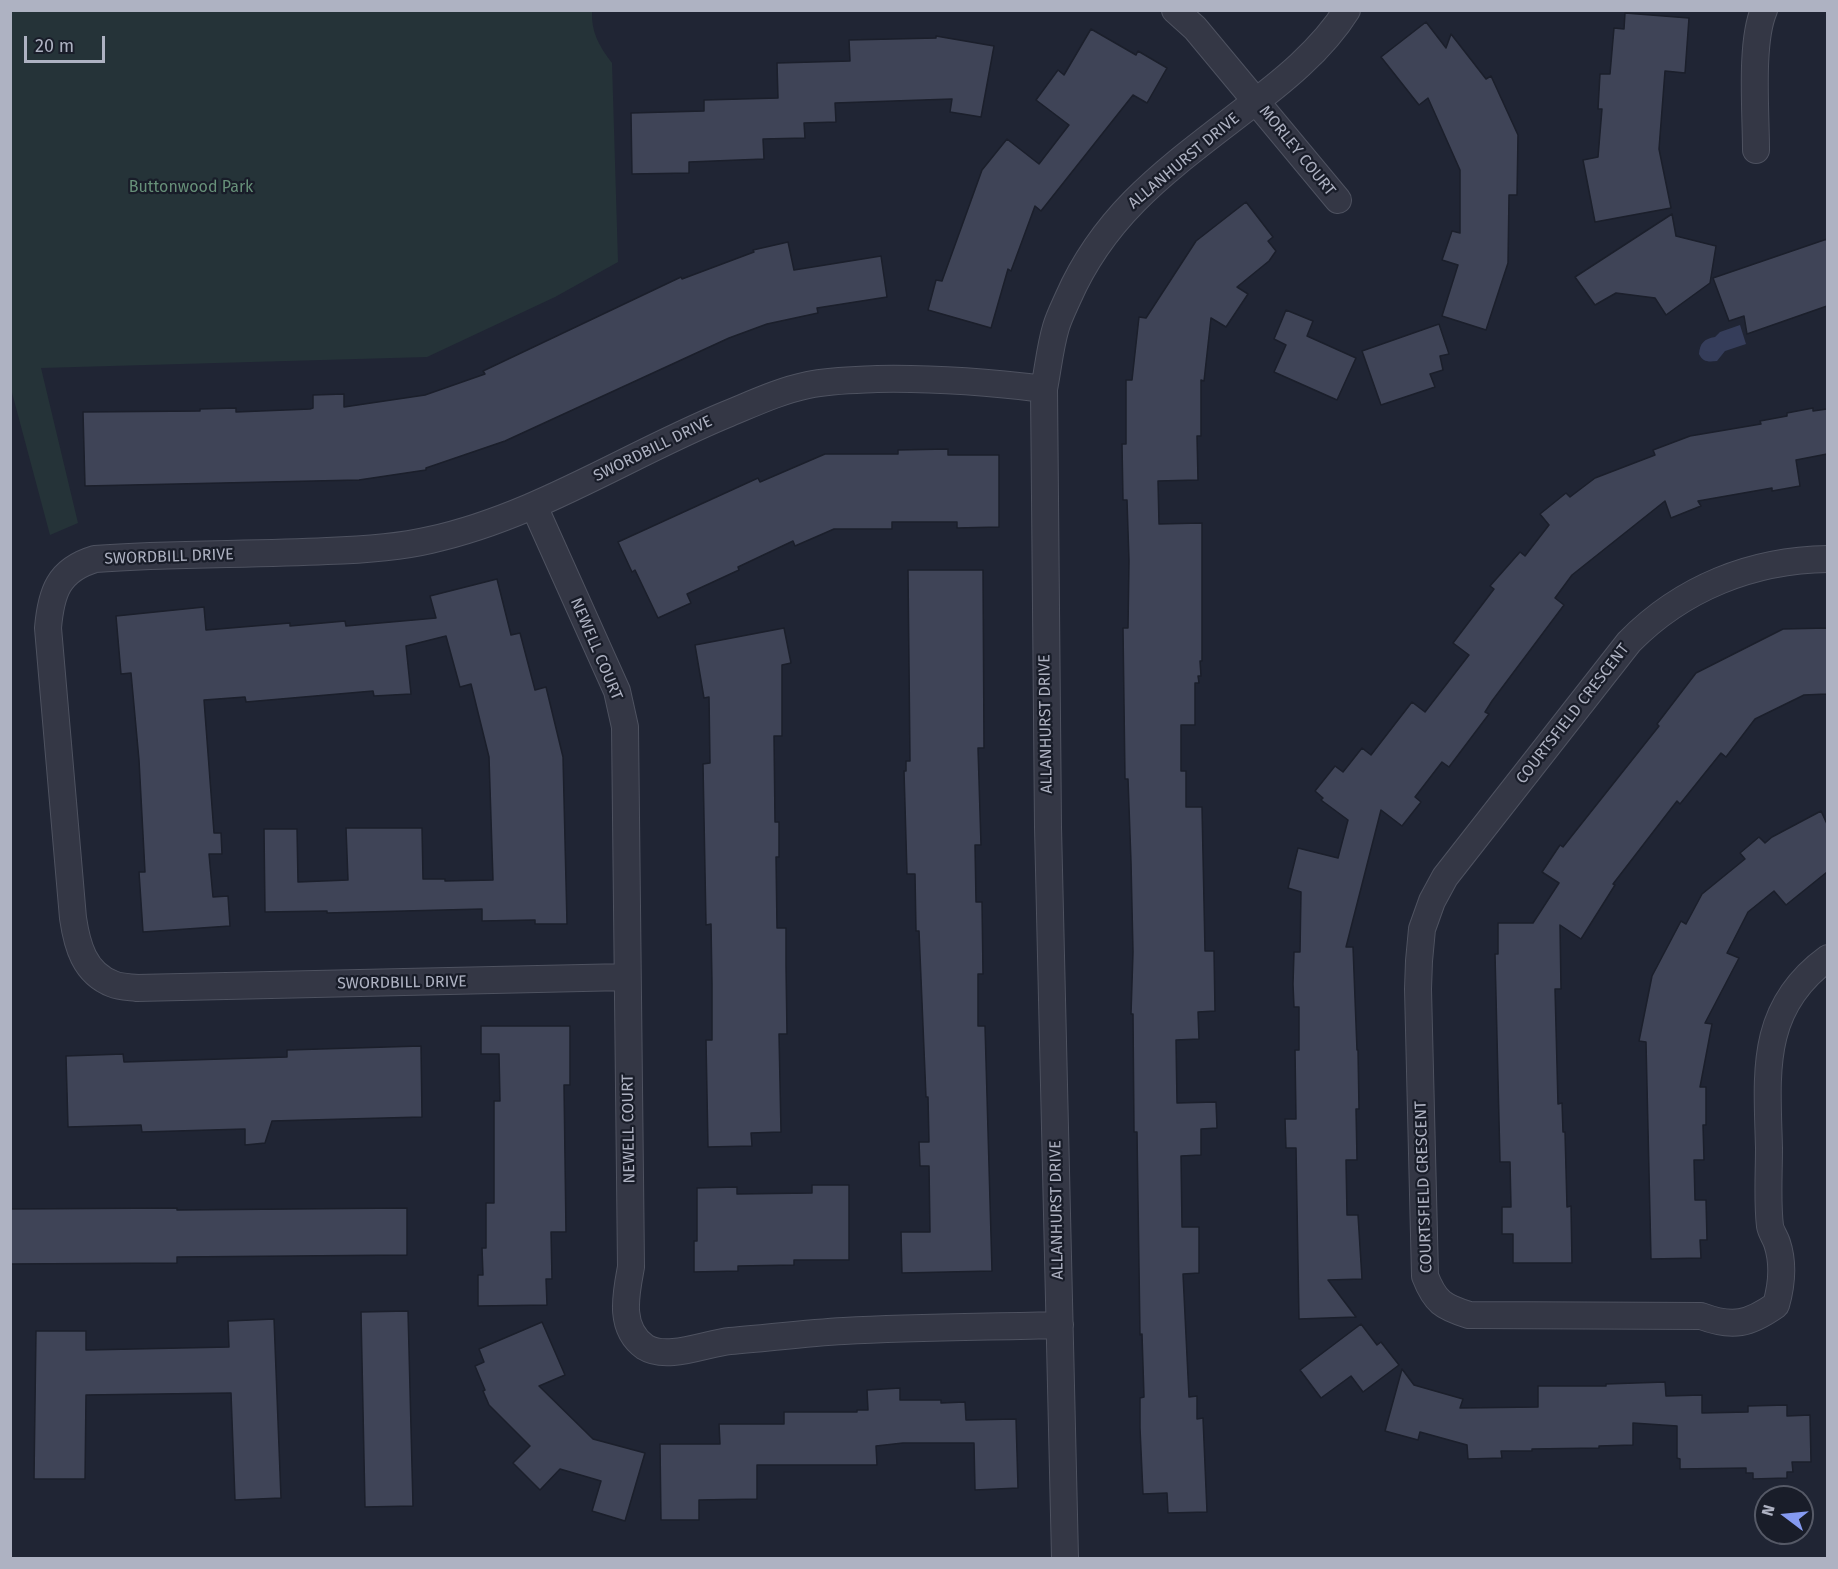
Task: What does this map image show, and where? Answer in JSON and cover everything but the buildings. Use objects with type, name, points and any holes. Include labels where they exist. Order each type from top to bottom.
[{"type":"street","name":"MORLEY COURT","points":[[1175,10],[1195,28],[1338,200]]},
{"type":"street","name":"ALLANHURST DRIVE","points":[[1065,1558],[1048,827],[1044,390],[1056,327],[1077,277],[1100,238],[1128,205],[1169,169],[1257,101],[1318,46],[1347,10]]},
{"type":"street","points":[[1756,150],[1756,46],[1764,10]]},
{"type":"street","name":"SWORDBILL DRIVE","points":[[627,977],[137,988],[113,984],[94,972],[82,957],[76,939],[48,628],[50,603],[57,585],[68,572],[81,563],[95,559],[295,553],[403,545],[456,533],[534,506],[702,424],[780,392],[808,385],[846,380],[930,379],[1002,384],[1044,390]]},
{"type":"street","name":"NEWELL COURT","points":[[534,506],[617,691],[625,727],[631,1267],[626,1292],[626,1316],[633,1335],[646,1347],[658,1351],[674,1352],[724,1342],[844,1331],[1060,1325]]},
{"type":"street","name":"COURTSFIELD CRESCENT","points":[[1827,559],[1775,563],[1744,570],[1695,592],[1648,623],[1629,642],[1445,877],[1432,901],[1422,929],[1418,989],[1425,1276],[1432,1295],[1448,1309],[1469,1315],[1701,1316],[1717,1322],[1736,1324],[1757,1318],[1776,1305],[1782,1283],[1781,1261],[1770,1228],[1767,1072],[1771,1041],[1781,1012],[1797,987],[1814,968],[1827,958]]},
{"type":"green space","name":"Buttonwood Park","points":[[10,11],[592,11],[597,38],[612,63],[618,262],[555,297],[427,357],[41,368],[78,523],[50,535],[11,389]]},
{"type":"water","points":[[1740,325],[1746,344],[1725,351],[1717,361],[1702,359],[1699,354],[1700,347],[1705,340]]}]
